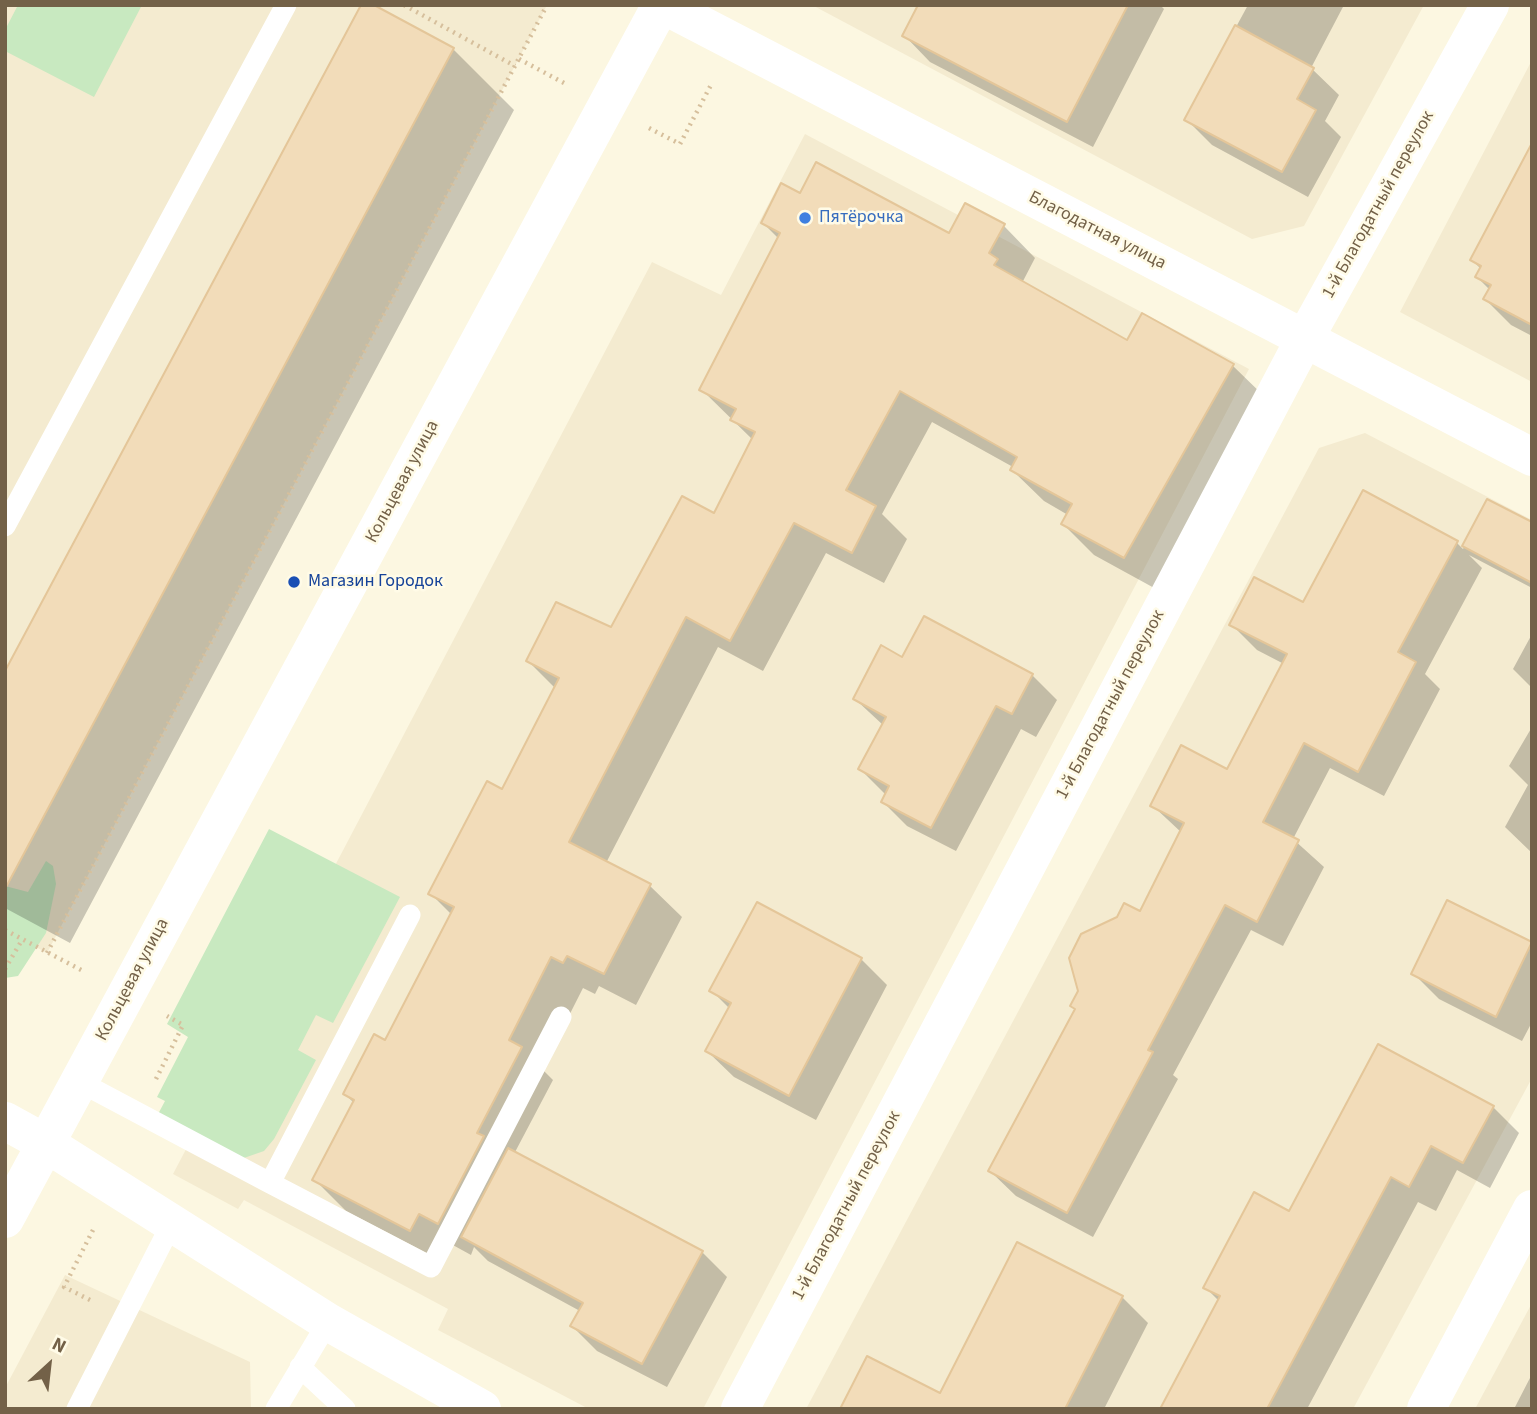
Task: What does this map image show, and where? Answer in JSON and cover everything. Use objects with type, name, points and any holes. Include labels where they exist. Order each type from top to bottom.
[{"type":"street","name":"Благодатная улица","points":[[662,5],[1532,457]]},
{"type":"street","name":"Кольцевая улица","points":[[5,1219],[662,5]]},
{"type":"street","name":"1-й Благодатный переулок","points":[[740,1409],[1305,338],[1490,5]]},
{"type":"street","points":[[5,1121],[116,1185],[328,1322],[482,1409]]},
{"type":"street","points":[[1426,1409],[1532,1209]]},
{"type":"lane","points":[[5,526],[286,5]]},
{"type":"lane","points":[[270,1183],[411,915]]},
{"type":"lane","points":[[78,1081],[431,1267],[561,1017]]},
{"type":"lane","points":[[77,1409],[173,1221]]},
{"type":"lane","points":[[276,1409],[328,1322]]},
{"type":"lane","points":[[300,1367],[345,1409]]},
{"type":"path","points":[[404,5],[515,66]]},
{"type":"path","points":[[5,930],[47,953],[547,5]]},
{"type":"path","points":[[5,969],[23,939]]},
{"type":"path","points":[[102,1306],[64,1287],[116,1185]]},
{"type":"shaded area","points":[[5,5],[547,5],[47,953],[5,930]]},
{"type":"shaded area","points":[[812,5],[1424,5],[1304,226],[1252,239]]},
{"type":"shaded area","points":[[1532,60],[1532,382],[1400,312]]},
{"type":"shaded area","points":[[805,134],[1249,369],[703,1409],[589,1409],[438,1330],[448,1309],[244,1200],[238,1209],[173,1174],[652,262],[721,295]]},
{"type":"shaded area","points":[[1365,433],[1532,520],[1532,1078],[1353,1409],[806,1409],[1319,448]]},
{"type":"shaded area","points":[[65,1275],[250,1362],[251,1409],[5,1409],[5,1388]]},
{"type":"shaded area","points":[[1532,1303],[1532,1409],[1475,1409]]},
{"type":"green space","points":[[18,5],[142,5],[94,97],[5,51],[5,30]]},
{"type":"green space","points":[[269,829],[400,897],[333,1023],[316,1015],[298,1050],[316,1060],[274,1139],[264,1151],[241,1159],[157,1116],[165,1101],[157,1097],[188,1037],[167,1024]]},
{"type":"green space","points":[[46,861],[53,866],[56,884],[46,933],[18,976],[5,978],[5,886],[28,892]]},
{"type":"building","points":[[361,5],[374,5],[454,48],[5,889],[5,671]]},
{"type":"building","points":[[918,5],[1128,5],[1067,122],[902,36]]},
{"type":"building","points":[[1235,25],[1314,68],[1297,99],[1316,110],[1282,172],[1184,120]]},
{"type":"building","points":[[1532,143],[1532,325],[1483,299],[1491,285],[1475,277],[1481,266],[1470,260]]},
{"type":"building","points":[[816,162],[949,233],[965,203],[1005,224],[989,253],[998,259],[994,265],[1127,340],[1142,313],[1234,364],[1124,558],[1061,524],[1072,504],[1010,470],[1017,457],[900,391],[846,490],[876,506],[852,553],[794,523],[730,641],[686,617],[569,842],[651,884],[604,974],[567,956],[563,963],[551,957],[509,1040],[522,1047],[477,1133],[484,1136],[438,1224],[419,1214],[410,1231],[312,1180],[354,1100],[343,1094],[374,1034],[385,1040],[454,907],[428,894],[487,781],[502,789],[559,678],[526,661],[556,602],[611,627],[682,496],[714,513],[755,432],[730,420],[736,409],[699,390],[780,233],[761,223],[781,183],[800,193]]},
{"type":"building","points":[[1363,490],[1458,541],[1398,652],[1416,662],[1358,772],[1304,743],[1263,822],[1299,840],[1257,922],[1225,905],[1148,1050],[1153,1052],[1067,1213],[988,1171],[1075,1009],[1070,1006],[1078,991],[1069,958],[1081,934],[1117,917],[1124,903],[1140,911],[1184,823],[1150,806],[1181,745],[1227,769],[1287,654],[1229,625],[1254,577],[1303,602]]},
{"type":"building","points":[[1487,499],[1532,522],[1532,583],[1462,546]]},
{"type":"building","points":[[924,616],[1033,674],[1012,714],[996,706],[931,828],[881,802],[889,786],[858,769],[886,717],[853,699],[881,645],[902,657]]},
{"type":"building","points":[[1447,900],[1532,942],[1496,1017],[1411,974]]},
{"type":"building","points":[[757,902],[862,958],[789,1096],[705,1051],[731,1003],[709,991]]},
{"type":"building","points":[[1378,1044],[1494,1106],[1463,1163],[1431,1146],[1409,1187],[1391,1177],[1267,1409],[1160,1409],[1220,1296],[1203,1288],[1254,1192],[1289,1211]]},
{"type":"building","points":[[508,1148],[703,1251],[642,1364],[570,1326],[583,1303],[461,1237]]},
{"type":"building","points":[[1017,1242],[1123,1296],[1065,1409],[840,1409],[867,1356],[940,1393]]},
{"type":"place","name":"Пятёрочка","points":[[805,218]]},
{"type":"place","name":"Магазин Городок","points":[[294,582]]}]
